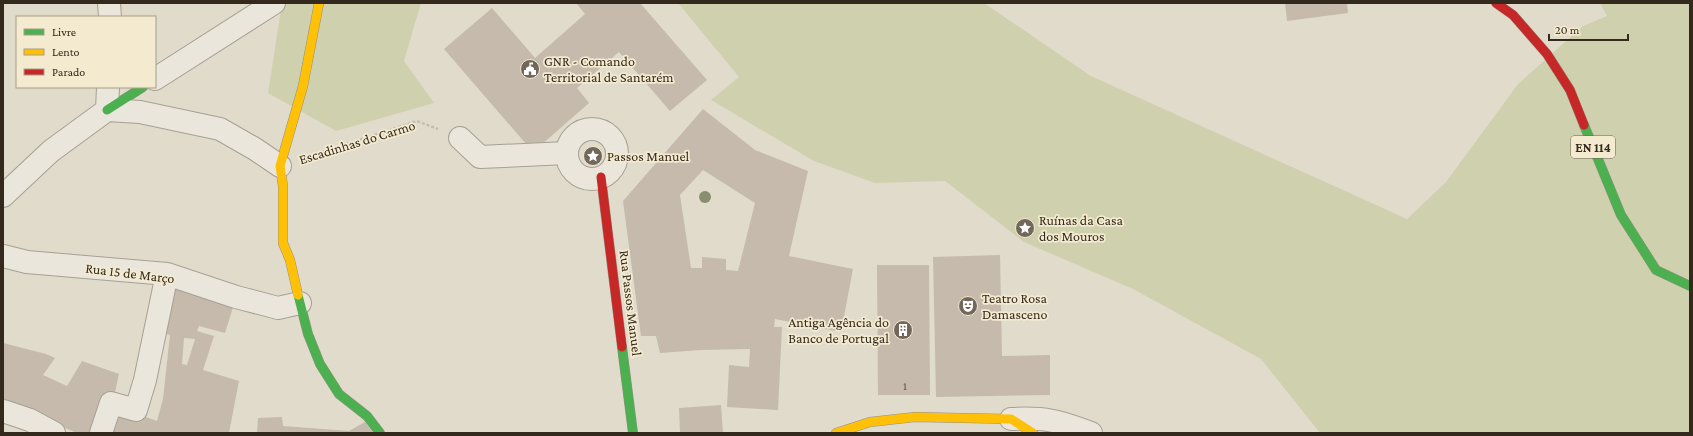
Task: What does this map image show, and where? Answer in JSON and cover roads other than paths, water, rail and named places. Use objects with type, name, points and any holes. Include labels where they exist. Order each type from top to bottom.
[{"type":"street","points":[[109,3],[110,16]]},
{"type":"street","points":[[156,78],[274,3]]},
{"type":"street","points":[[319,3],[303,86],[280,166],[283,186],[283,243],[290,260],[308,334],[320,364],[338,394],[367,416],[380,433]]},
{"type":"street","name":"EN 114","points":[[1496,3],[1513,15],[1548,54],[1570,90],[1621,215],[1656,270],[1690,286]]},
{"type":"street","points":[[107,110],[108,88]]},
{"type":"street","points":[[3,196],[51,151],[107,110],[141,88]]},
{"type":"street","points":[[107,110],[140,112],[220,130],[255,149],[280,166]]},
{"type":"street","points":[[585,130],[600,131],[607,134],[616,146],[617,154],[616,161],[608,174],[593,179],[585,178],[572,168],[568,161],[567,153],[572,139],[585,130]]},
{"type":"street","points":[[460,138],[480,157],[567,153]]},
{"type":"street","name":"Rua Passos Manuel","points":[[601,177],[633,433]]},
{"type":"street","name":"Rua 15 de Março","points":[[3,256],[27,262],[167,274],[236,297],[278,308],[300,303]]},
{"type":"street","points":[[101,433],[112,403],[136,410],[145,380],[167,274]]},
{"type":"street","points":[[3,412],[30,420],[54,433]]},
{"type":"street","points":[[836,433],[870,422],[915,417],[1033,418],[1054,420],[1091,433]]},
{"type":"street","points":[[1010,419],[1033,433]]},
{"type":"place","name":"GNR - Comando Territorial de Santarém","points":[[530,69]]},
{"type":"place","name":"Passos Manuel","points":[[593,156]]},
{"type":"place","name":"Ruínas da Casa dos Mouros","points":[[1025,228]]},
{"type":"place","name":"Teatro Rosa Damasceno","points":[[968,306]]},
{"type":"place","name":"Antiga Agência do Banco de Portugal","points":[[903,330]]}]
